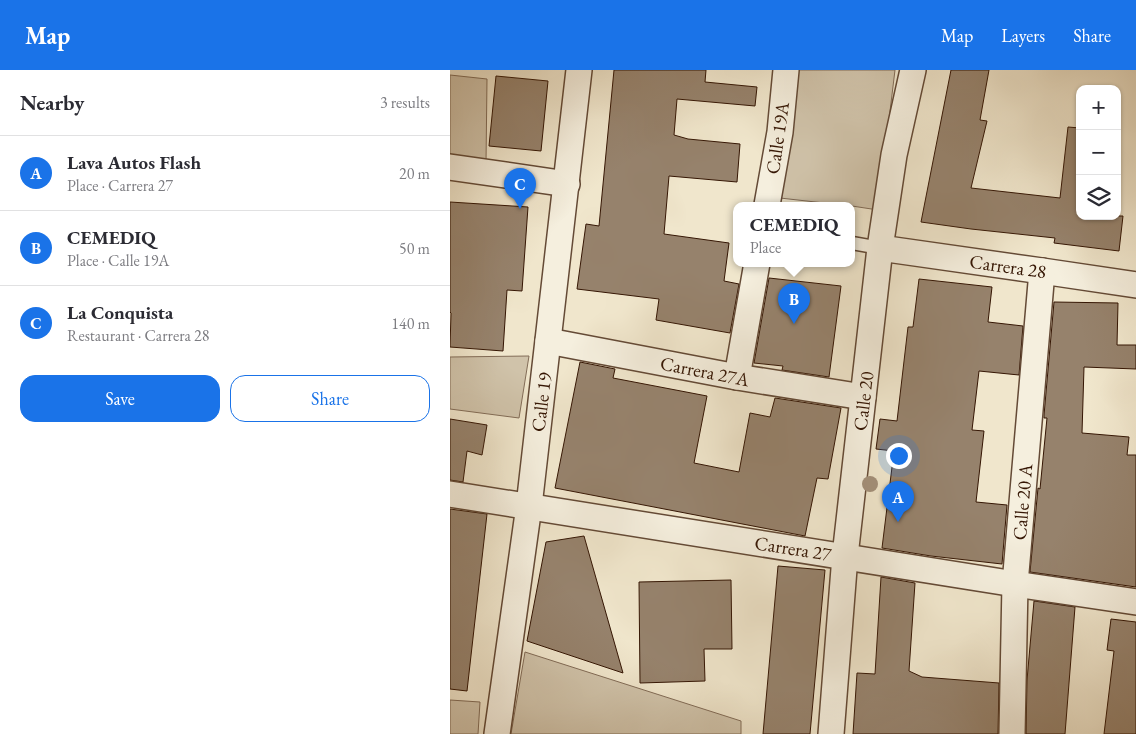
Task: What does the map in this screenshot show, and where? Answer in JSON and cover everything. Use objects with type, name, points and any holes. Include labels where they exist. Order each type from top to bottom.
[{"type":"street","name":"Calle 19","points":[[497,734],[529,506],[579,70]]},
{"type":"street","name":"Calle 19A","points":[[768,202],[780,132],[786,70]]},
{"type":"street","name":"Calle 20","points":[[831,734],[845,556],[880,248],[894,155],[913,70]]},
{"type":"street","points":[[450,167],[566,184]]},
{"type":"street","name":"Carrera 28","points":[[880,248],[1136,285]]},
{"type":"street","points":[[737,377],[756,267]]},
{"type":"street","name":"Calle 20 A","points":[[1012,734],[1014,584],[1042,270]]},
{"type":"street","name":"Carrera 27A","points":[[548,341],[737,377],[863,397]]},
{"type":"street","name":"Carrera 27","points":[[450,494],[1136,602]]},
{"type":"lane","points":[[855,244],[880,248]]},
{"type":"shaded area","points":[[796,70],[895,70],[878,210],[855,206],[855,202],[815,202],[780,198]]},
{"type":"shaded area","points":[[450,75],[487,79],[486,163],[450,157]]},
{"type":"shaded area","points":[[529,356],[519,418],[450,409],[450,357]]},
{"type":"shaded area","points":[[525,652],[741,721],[741,734],[511,734]]},
{"type":"shaded area","points":[[450,700],[480,702],[478,734],[450,734]]},
{"type":"building","points":[[614,70],[706,70],[705,82],[757,87],[755,106],[677,99],[674,135],[688,139],[740,144],[737,182],[669,176],[664,234],[729,243],[724,281],[739,284],[730,333],[656,320],[659,299],[577,289],[586,224],[599,226]]},
{"type":"building","points":[[951,70],[989,70],[980,120],[987,121],[971,188],[1060,198],[1068,127],[1076,128],[1076,220],[1121,220],[1121,216],[1123,216],[1119,251],[1054,243],[1055,238],[921,222]]},
{"type":"building","points":[[496,76],[548,81],[541,151],[489,146]]},
{"type":"building","points":[[450,202],[528,207],[522,291],[507,290],[503,351],[450,347]]},
{"type":"building","points":[[769,278],[841,286],[829,377],[782,370],[783,366],[754,363]]},
{"type":"building","points":[[919,279],[992,287],[988,322],[1023,326],[1019,375],[979,371],[972,430],[984,431],[976,502],[1007,505],[1002,564],[882,548],[894,451],[876,449],[880,419],[897,421],[908,327],[913,327]]},
{"type":"building","points":[[1054,302],[1118,303],[1117,345],[1136,345],[1136,369],[1084,367],[1082,433],[1129,437],[1127,455],[1136,455],[1136,587],[1030,572],[1047,418],[1044,418],[1044,415]]},
{"type":"building","points":[[580,362],[615,369],[613,378],[707,396],[694,463],[739,472],[750,413],[770,417],[775,398],[841,408],[828,479],[817,478],[805,536],[555,488]]},
{"type":"building","points":[[450,419],[487,425],[482,455],[467,451],[463,482],[450,480]]},
{"type":"building","points":[[450,509],[487,514],[467,691],[450,689]]},
{"type":"building","points":[[584,536],[623,673],[527,641],[546,542]]},
{"type":"building","points":[[778,566],[825,570],[810,734],[763,734]]},
{"type":"building","points":[[881,577],[915,583],[909,671],[922,677],[999,683],[998,734],[853,734],[857,673],[875,674]]},
{"type":"building","points":[[731,580],[732,649],[704,649],[705,681],[640,683],[639,582]]},
{"type":"building","points":[[1034,601],[1075,607],[1065,734],[1026,734],[1027,680]]},
{"type":"building","points":[[1111,619],[1136,622],[1136,734],[1104,734],[1114,651],[1107,650]]},
{"type":"place","name":"La Conquista","points":[[520,209]]},
{"type":"place","name":"CEMEDIQ","points":[[794,324]]},
{"type":"place","name":"Lava Autos Flash","points":[[898,522]]}]
